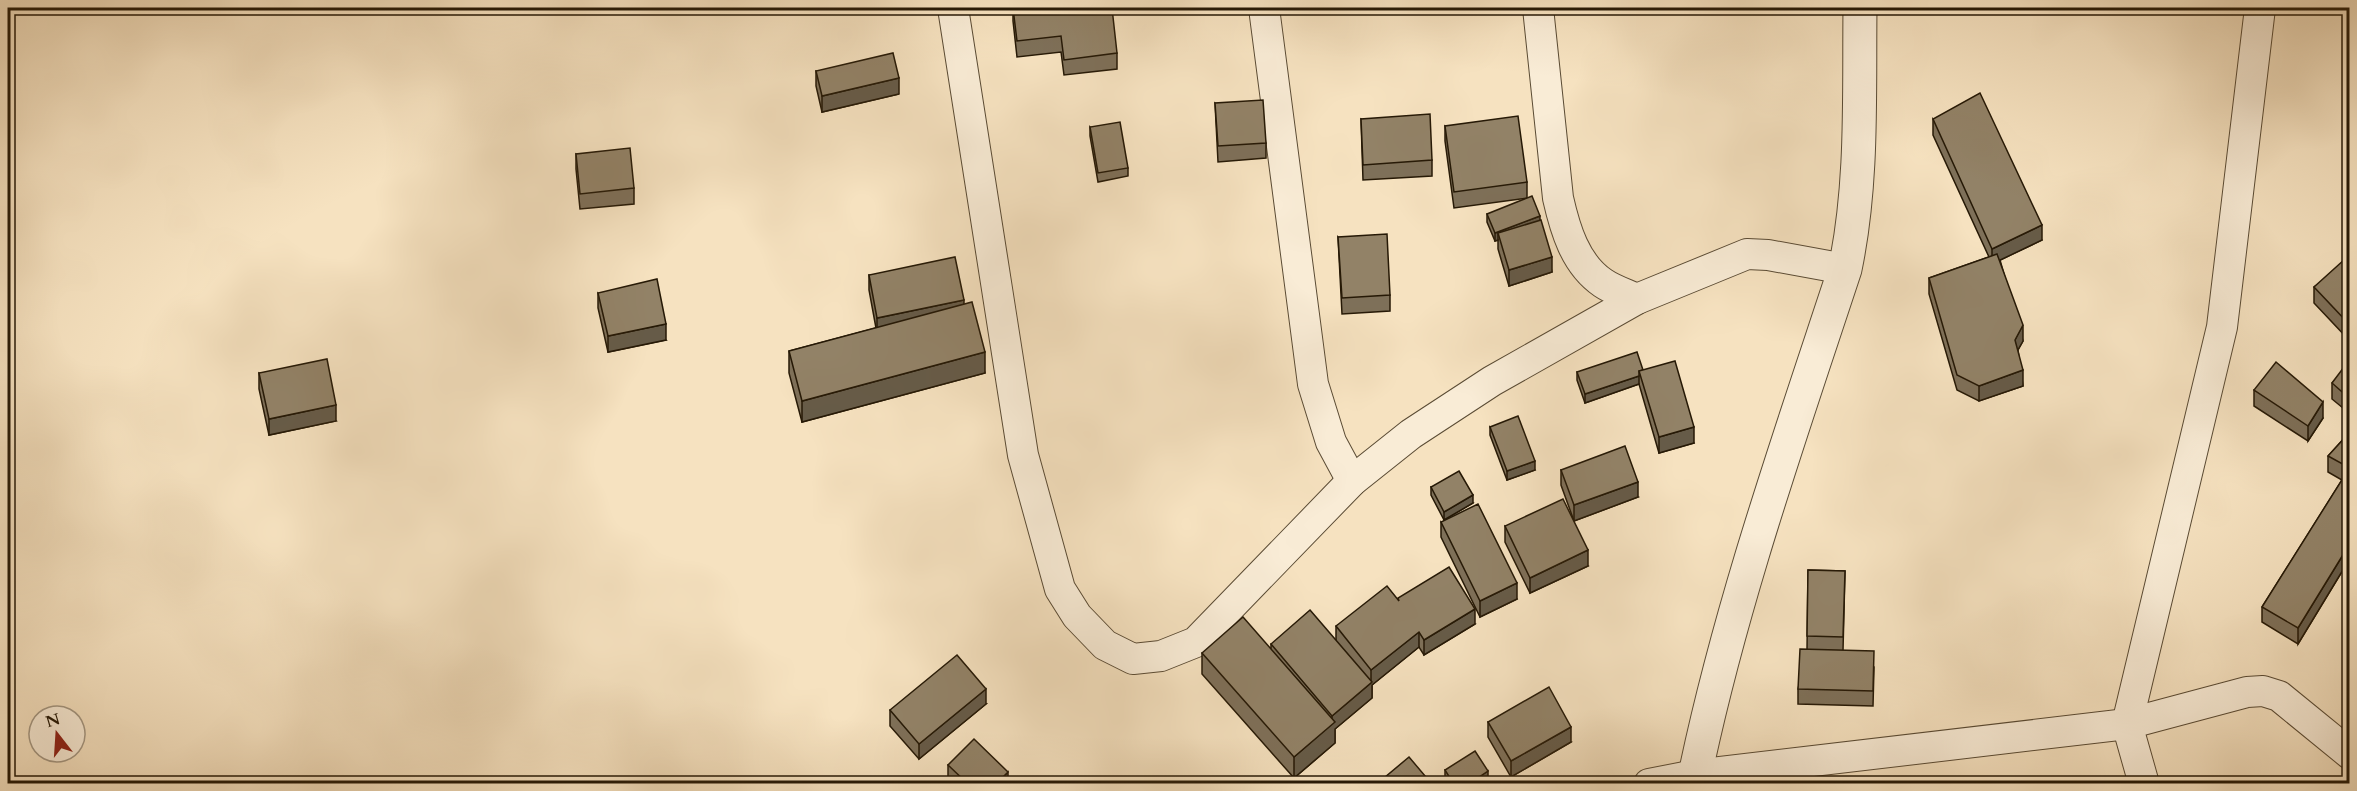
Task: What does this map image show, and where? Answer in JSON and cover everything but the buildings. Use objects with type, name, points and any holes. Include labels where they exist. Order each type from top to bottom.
[{"type":"street","points":[[952,8],[1023,455],[1060,589],[1077,616],[1105,645],[1133,659],[1161,656],[1196,642],[1352,481],[1411,434],[1492,381],[1637,299],[1747,254],[1768,255],[1845,269]]},
{"type":"street","points":[[1264,8],[1313,384],[1331,442],[1352,481]]},
{"type":"street","points":[[1538,8],[1558,198],[1564,224],[1584,265],[1603,283],[1637,299]]},
{"type":"street","points":[[1695,779],[1711,697],[1845,269],[1855,221],[1859,155],[1860,8]]},
{"type":"street","points":[[2144,783],[2127,724],[2222,327],[2260,8]]},
{"type":"street","points":[[1649,783],[2127,724],[2247,693],[2263,691],[2279,696],[2349,754]]}]
